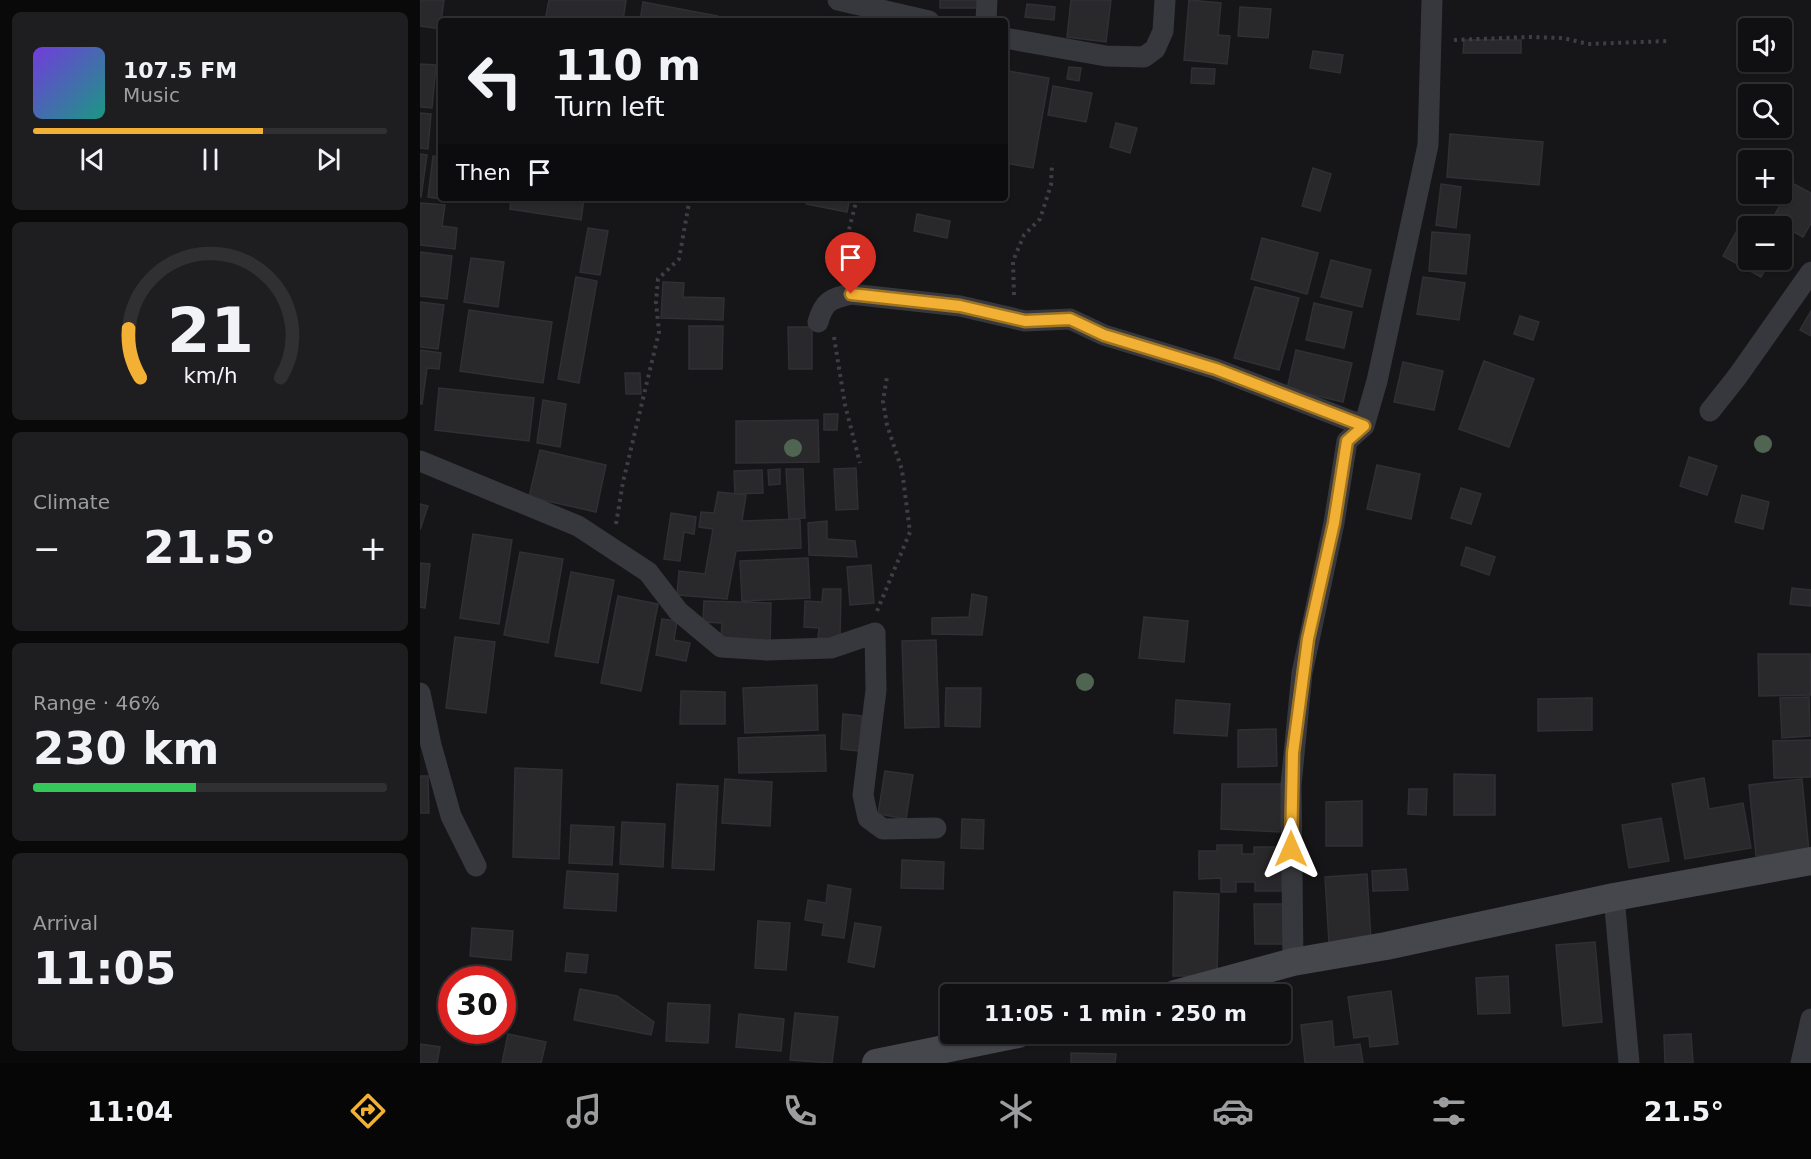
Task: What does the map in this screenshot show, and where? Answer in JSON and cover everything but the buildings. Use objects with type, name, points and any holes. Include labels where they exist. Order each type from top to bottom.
[{"type":"street","points":[[838,0],[916,18]]},
{"type":"street","points":[[986,18],[987,0]]},
{"type":"street","points":[[1008,39],[1106,56],[1144,57],[1155,49],[1162,31],[1165,0]]},
{"type":"street","points":[[1293,962],[1291,785],[1300,684],[1314,606],[1334,523],[1347,441],[1364,426],[1377,381],[1428,145],[1429,33],[1432,0]]},
{"type":"street","points":[[1710,411],[1737,377],[1811,272]]},
{"type":"street","points":[[818,322],[823,306],[836,298],[851,294],[960,306],[1025,321],[1070,319],[1104,335],[1216,369],[1364,426]]},
{"type":"street","points":[[420,461],[578,526],[648,572],[678,611],[721,647],[767,650],[831,648],[874,633],[876,690],[863,795],[868,818],[883,829],[936,828]]},
{"type":"street","points":[[420,693],[431,745],[451,816],[476,866]]},
{"type":"street","points":[[1211,984],[1293,962],[1386,946],[1614,897],[1811,861]]},
{"type":"street","points":[[1614,897],[1629,1063]]},
{"type":"street","points":[[1801,1063],[1811,1019]]},
{"type":"street","points":[[876,1063],[969,1044]]},
{"type":"path","points":[[1429,33],[1449,40],[1529,37],[1563,38],[1588,44],[1668,41]]},
{"type":"path","points":[[1025,321],[1014,297],[1013,261],[1024,235],[1040,219],[1051,185],[1052,163]]},
{"type":"path","points":[[856,201],[839,268],[834,336],[845,405],[860,463]]},
{"type":"path","points":[[613,549],[623,482],[659,332],[656,302],[658,279],[679,259],[689,203]]},
{"type":"path","points":[[874,633],[878,607],[910,532],[902,470],[887,425],[883,401],[887,377]]},
{"type":"route","points":[[851,294],[960,306],[1025,321],[1070,319],[1104,335],[1216,369],[1364,426],[1347,441],[1334,523],[1314,606],[1302,673],[1291,785],[1291,849]]}]
